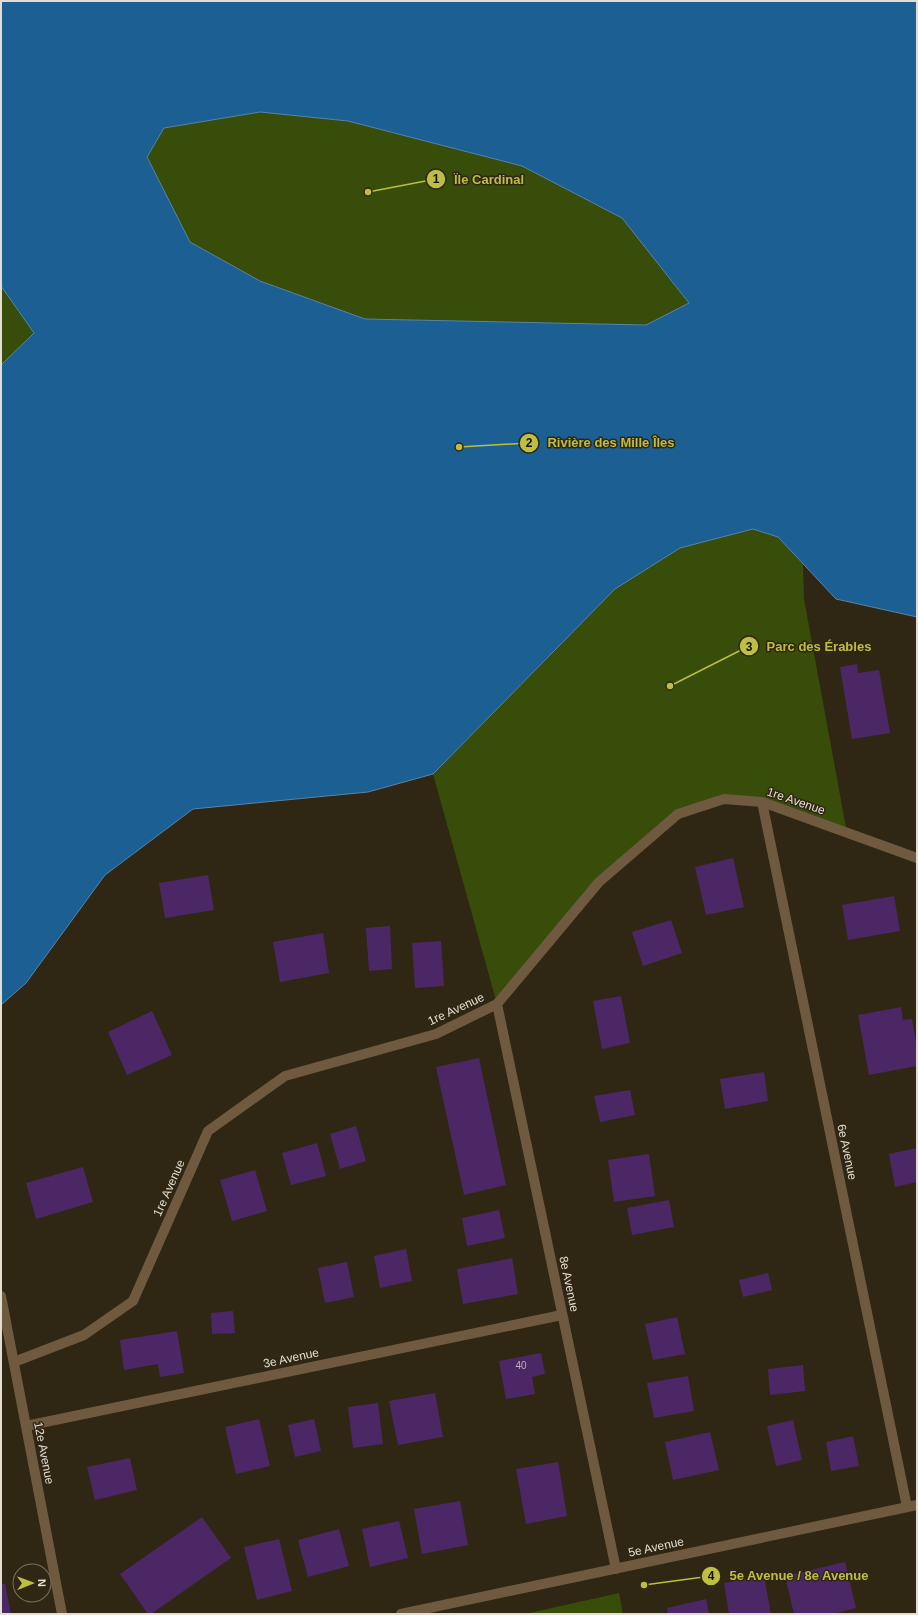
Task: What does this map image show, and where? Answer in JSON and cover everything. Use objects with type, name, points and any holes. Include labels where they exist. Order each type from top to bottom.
[{"type":"street","name":"1re Avenue","points":[[14,1362],[84,1335],[133,1300],[208,1131],[285,1076],[436,1034],[497,1004],[599,882],[678,814],[724,799],[762,802],[917,858]]},
{"type":"street","name":"6e Avenue","points":[[762,802],[912,1506]]},
{"type":"street","name":"8e Avenue","points":[[497,1004],[616,1569]]},
{"type":"street","name":"12e Avenue","points":[[1,1296],[62,1614]]},
{"type":"street","name":"3e Avenue","points":[[26,1426],[562,1315]]},
{"type":"street","name":"5e Avenue","points":[[401,1614],[912,1506]]},
{"type":"green space","points":[[260,112],[348,121],[522,166],[622,218],[689,303],[647,325],[365,319],[260,281],[190,242],[147,157],[164,128]]},
{"type":"green space","points":[[1,286],[34,333],[1,365]]},
{"type":"green space","points":[[753,528],[778,537],[803,564],[804,599],[847,833],[762,802],[724,799],[678,814],[593,890],[497,1004],[433,774],[615,589],[680,548]]},
{"type":"green space","points":[[619,1593],[623,1614],[525,1614]]},
{"type":"water","points":[[1,1],[917,1],[917,617],[836,599],[778,537],[753,529],[680,548],[615,589],[433,774],[368,792],[193,809],[105,875],[26,983],[1,1005],[1,365],[34,333],[1,286]],"holes":[[[260,112],[348,121],[522,166],[622,218],[689,303],[646,325],[365,319],[260,281],[190,242],[147,157],[164,128]]]},
{"type":"building","points":[[857,664],[858,673],[879,670],[890,733],[852,739],[840,667]]},
{"type":"building","points":[[733,858],[744,907],[706,915],[695,867]]},
{"type":"building","points":[[208,875],[214,910],[165,918],[159,883]]},
{"type":"building","points":[[894,896],[900,931],[848,940],[842,905]]},
{"type":"building","points":[[671,920],[682,953],[643,966],[632,932]]},
{"type":"building","points":[[390,926],[392,969],[369,971],[366,928]]},
{"type":"building","points":[[323,933],[329,973],[280,982],[273,942]]},
{"type":"building","points":[[441,941],[444,986],[415,988],[412,943]]},
{"type":"building","points":[[621,996],[630,1043],[602,1049],[593,1001]]},
{"type":"building","points":[[901,1007],[903,1020],[912,1019],[917,1049],[917,1066],[869,1075],[858,1015]]},
{"type":"building","points":[[152,1011],[172,1055],[127,1075],[108,1032]]},
{"type":"building","points":[[479,1058],[506,1185],[464,1195],[436,1067]]},
{"type":"building","points":[[764,1072],[768,1101],[725,1109],[720,1079]]},
{"type":"building","points":[[630,1090],[635,1115],[600,1122],[594,1096]]},
{"type":"building","points":[[356,1126],[366,1161],[340,1169],[330,1134]]},
{"type":"building","points":[[317,1143],[326,1176],[291,1185],[282,1153]]},
{"type":"building","points":[[917,1148],[917,1182],[895,1187],[889,1154]]},
{"type":"building","points":[[649,1154],[655,1196],[614,1202],[608,1160]]},
{"type":"building","points":[[83,1167],[93,1202],[36,1219],[26,1183]]},
{"type":"building","points":[[255,1170],[267,1211],[232,1221],[220,1180]]},
{"type":"building","points":[[669,1200],[674,1227],[632,1235],[627,1208]]},
{"type":"building","points":[[499,1210],[505,1238],[467,1246],[462,1218]]},
{"type":"building","points":[[406,1249],[412,1281],[380,1288],[374,1256]]},
{"type":"building","points":[[512,1258],[518,1294],[463,1304],[457,1269]]},
{"type":"building","points":[[347,1262],[354,1297],[325,1303],[318,1268]]},
{"type":"building","points":[[768,1273],[772,1290],[743,1297],[739,1280]]},
{"type":"building","points":[[233,1311],[235,1333],[212,1334],[211,1313]]},
{"type":"building","points":[[677,1317],[685,1354],[653,1360],[645,1324]]},
{"type":"building","points":[[177,1331],[184,1373],[160,1377],[158,1364],[124,1370],[120,1340]]},
{"type":"building","points":[[541,1353],[545,1374],[532,1377],[535,1394],[506,1399],[499,1361]]},
{"type":"building","points":[[803,1365],[805,1391],[770,1395],[768,1369]]},
{"type":"building","points":[[688,1376],[694,1411],[654,1418],[647,1383]]},
{"type":"building","points":[[435,1393],[443,1437],[398,1445],[389,1401]]},
{"type":"building","points":[[378,1403],[383,1444],[353,1448],[348,1407]]},
{"type":"building","points":[[259,1419],[270,1466],[236,1474],[225,1427]]},
{"type":"building","points":[[314,1419],[321,1451],[295,1457],[288,1425]]},
{"type":"building","points":[[793,1420],[802,1460],[776,1466],[767,1426]]},
{"type":"building","points":[[710,1432],[719,1470],[673,1480],[665,1442]]},
{"type":"building","points":[[853,1436],[859,1466],[831,1471],[826,1442]]},
{"type":"building","points":[[130,1458],[137,1490],[95,1500],[87,1467]]},
{"type":"building","points":[[558,1462],[567,1516],[526,1524],[516,1469]]},
{"type":"building","points":[[460,1501],[468,1545],[422,1554],[414,1509]]},
{"type":"building","points":[[202,1517],[231,1558],[151,1614],[148,1614],[120,1574]]},
{"type":"building","points":[[399,1521],[408,1558],[370,1567],[362,1529]]},
{"type":"building","points":[[339,1529],[349,1566],[308,1577],[298,1540]]},
{"type":"building","points":[[279,1539],[292,1591],[257,1600],[244,1547]]},
{"type":"building","points":[[845,1562],[856,1608],[832,1614],[794,1614],[785,1576]]},
{"type":"building","points":[[764,1576],[771,1614],[729,1614],[724,1583]]},
{"type":"building","points":[[1,1584],[5,1584],[11,1614],[1,1614]]},
{"type":"building","points":[[706,1599],[709,1614],[668,1614],[667,1608]]},
{"type":"place","name":"Ïle Cardinal","points":[[368,192]]},
{"type":"place","name":"Rivière des Mille Îles","points":[[459,447]]},
{"type":"place","name":"Parc des Érables","points":[[670,686]]},
{"type":"place","name":"5e Avenue / 8e Avenue","points":[[644,1585]]}]
